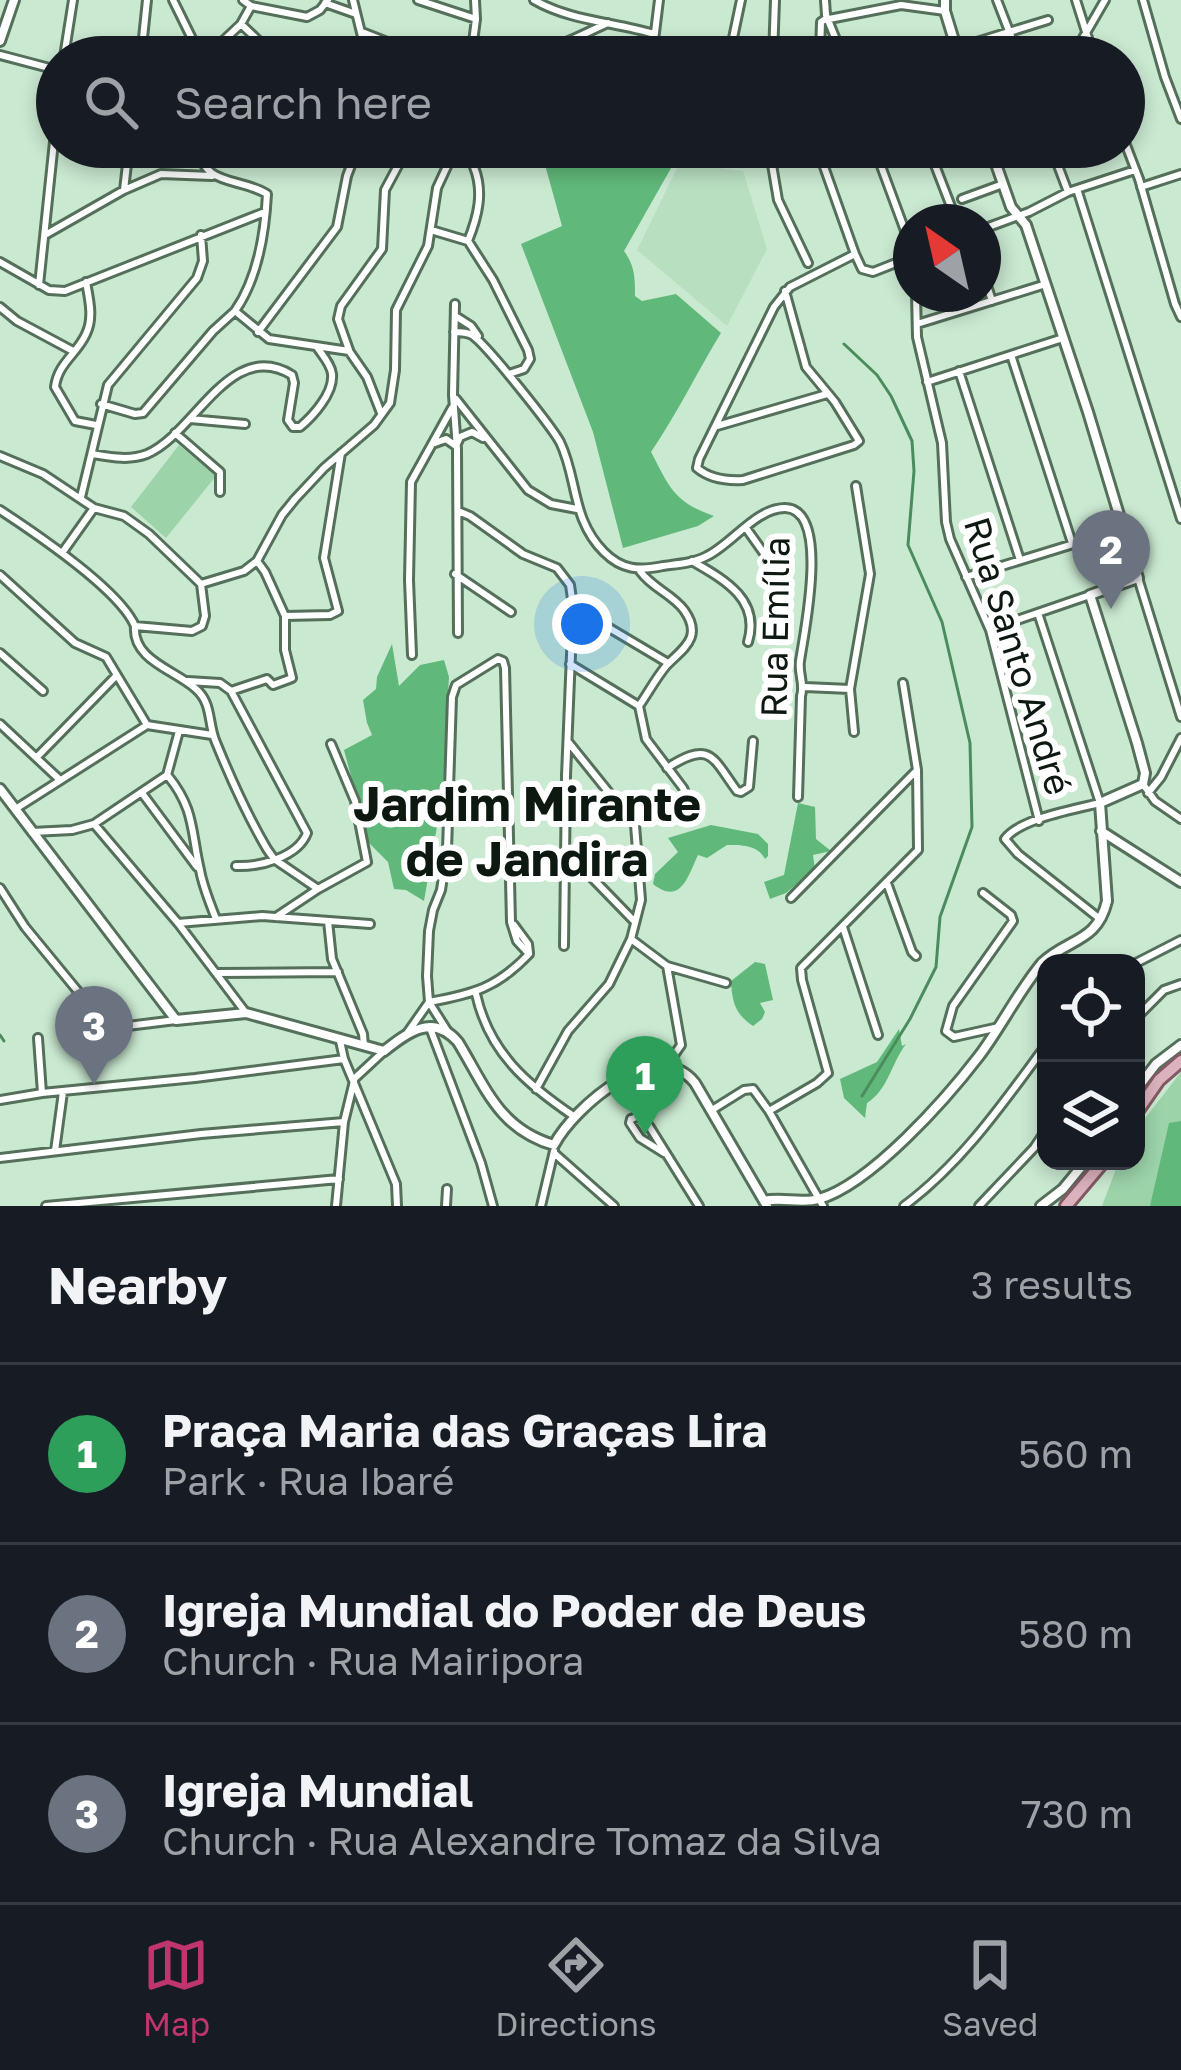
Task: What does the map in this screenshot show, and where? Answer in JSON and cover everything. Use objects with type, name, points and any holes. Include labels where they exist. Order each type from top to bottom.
[{"type":"main road","points":[[1145,1100],[1181,1061]]},
{"type":"main road","points":[[1066,1206],[1096,1170]]},
{"type":"street","points":[[0,41],[5,15],[14,0]]},
{"type":"street","points":[[67,36],[73,0]]},
{"type":"street","points":[[143,36],[147,0]]},
{"type":"street","points":[[173,0],[193,36]]},
{"type":"street","points":[[353,0],[363,36]]},
{"type":"street","points":[[418,0],[476,19]]},
{"type":"street","points":[[474,36],[475,0]]},
{"type":"street","points":[[534,0],[654,34],[659,0]]},
{"type":"street","points":[[733,36],[741,0]]},
{"type":"street","points":[[774,36],[775,0]]},
{"type":"street","points":[[824,0],[834,36]]},
{"type":"street","points":[[997,0],[1013,36]]},
{"type":"street","points":[[1076,0],[1088,36]]},
{"type":"street","points":[[1083,36],[1105,0]]},
{"type":"street","points":[[1143,0],[1181,119]]},
{"type":"street","points":[[228,36],[241,24],[247,3],[308,17],[326,2],[358,15]]},
{"type":"street","points":[[821,36],[821,22],[902,5],[945,5],[953,36]]},
{"type":"street","points":[[998,36],[1048,20]]},
{"type":"street","points":[[577,36],[608,23]]},
{"type":"street","points":[[241,24],[255,36]]},
{"type":"street","points":[[362,32],[372,36]]},
{"type":"street","points":[[0,55],[36,64]]},
{"type":"street","points":[[39,285],[52,168]]},
{"type":"street","points":[[124,190],[127,168]]},
{"type":"street","points":[[206,168],[214,176]]},
{"type":"street","points":[[258,332],[337,227],[350,168]]},
{"type":"street","points":[[382,414],[349,351],[339,314],[382,249],[385,190],[397,168]]},
{"type":"street","points":[[201,584],[235,574],[257,561],[282,515],[391,403],[396,310],[419,267],[437,188],[446,168]]},
{"type":"street","points":[[468,241],[479,206],[480,181],[475,168]]},
{"type":"street","points":[[773,168],[778,200],[808,263]]},
{"type":"street","points":[[824,168],[862,269],[873,272],[893,264]]},
{"type":"street","points":[[882,168],[895,204]]},
{"type":"street","points":[[936,168],[950,204]]},
{"type":"street","points":[[997,168],[1026,225],[1046,284],[1181,717]]},
{"type":"street","points":[[1061,168],[1181,519]]},
{"type":"street","points":[[1001,222],[1072,190],[1135,170],[1181,317]]},
{"type":"street","points":[[45,235],[161,174],[214,176],[268,196],[251,281],[235,310],[143,413],[101,404]]},
{"type":"street","points":[[1141,187],[1181,174]]},
{"type":"street","points":[[962,199],[1003,184]]},
{"type":"street","points":[[0,262],[49,290],[65,291],[265,212]]},
{"type":"street","points":[[431,230],[468,241],[487,269],[528,350],[528,365],[507,374]]},
{"type":"street","points":[[81,497],[108,385],[197,278],[203,256],[200,235]]},
{"type":"street","points":[[785,291],[806,368],[859,441],[743,480],[725,480],[699,470],[699,459],[785,291],[855,254]]},
{"type":"street","points":[[86,282],[89,328],[58,371],[55,387],[75,421],[96,425]]},
{"type":"street","points":[[1001,298],[1046,284]]},
{"type":"street","points":[[455,304],[453,395],[458,406],[536,495],[551,504],[577,509]]},
{"type":"street","points":[[0,307],[73,351]]},
{"type":"street","points":[[235,310],[269,339],[349,351]]},
{"type":"street","name":"Rua Santo André","points":[[917,312],[917,337],[942,443],[946,522],[990,629],[1039,820]]},
{"type":"street","points":[[917,324],[956,312]]},
{"type":"street","points":[[455,316],[470,326],[486,349]]},
{"type":"street","points":[[454,332],[474,336],[548,426],[561,445],[577,509],[606,554],[640,571],[681,606],[691,633],[686,650],[668,663],[639,706],[646,739],[687,794],[692,808]]},
{"type":"street","points":[[927,382],[1063,338]]},
{"type":"street","points":[[92,454],[145,455],[175,433],[226,381],[266,368],[292,375],[288,421],[300,427],[320,405],[332,378],[332,370],[315,345]]},
{"type":"street","points":[[1011,355],[1072,543]]},
{"type":"street","points":[[959,371],[1020,560]]},
{"type":"street","points":[[717,426],[827,394]]},
{"type":"street","points":[[412,655],[409,493],[414,472],[458,406]]},
{"type":"street","points":[[458,406],[458,633]]},
{"type":"street","points":[[448,416],[455,441]]},
{"type":"street","points":[[190,419],[245,424]]},
{"type":"street","points":[[430,446],[472,432],[499,452]]},
{"type":"street","points":[[175,433],[220,472],[220,492]]},
{"type":"street","points":[[285,616],[338,611],[324,558],[341,453]]},
{"type":"street","points":[[0,456],[43,474],[94,508],[131,521],[201,584],[205,619],[193,632],[135,626]]},
{"type":"street","points":[[854,732],[850,689],[870,574],[856,486]]},
{"type":"street","points":[[62,553],[94,508]]},
{"type":"street","name":"Rua Emília","points":[[640,571],[692,561],[717,550],[770,512],[788,508],[799,513],[811,548],[799,668],[804,687],[797,797]]},
{"type":"street","points":[[0,511],[62,553],[128,612],[138,646],[194,686],[206,703],[212,735],[255,828],[274,859],[318,889]]},
{"type":"street","points":[[458,511],[523,554],[562,572],[570,585],[564,946]]},
{"type":"street","points":[[746,528],[778,573]]},
{"type":"street","points":[[966,577],[1122,529]]},
{"type":"street","points":[[231,692],[267,679],[273,685],[293,675],[285,650],[285,616],[257,561]]},
{"type":"street","points":[[692,561],[728,582],[741,596],[751,620],[748,642]]},
{"type":"street","points":[[455,574],[511,611]]},
{"type":"street","points":[[0,575],[75,643],[106,657],[147,725]]},
{"type":"street","points":[[990,629],[1138,578]]},
{"type":"street","points":[[1090,596],[1137,742],[1145,789],[1181,819]]},
{"type":"street","points":[[573,606],[668,663]]},
{"type":"street","points":[[541,1206],[554,1149],[574,1117],[622,1081],[644,1069],[668,1064],[687,1073],[712,1110],[762,1204],[821,1203],[890,1154],[978,1058],[1042,963],[1084,938],[1100,920],[1107,901],[1100,803],[1038,613]]},
{"type":"street","points":[[0,653],[43,692]]},
{"type":"street","points":[[336,1206],[344,1122],[355,1078],[408,1032],[429,1002],[476,994],[529,954],[517,941],[511,922],[505,668],[498,659],[456,685],[453,692],[450,820],[444,872],[429,932],[429,1002],[507,1119],[526,1136],[554,1149],[614,1206]]},
{"type":"street","points":[[569,664],[639,706]]},
{"type":"street","points":[[37,757],[116,676]]},
{"type":"street","points":[[184,681],[220,683],[231,692],[307,833],[299,846],[274,859],[258,866],[236,866]]},
{"type":"street","points":[[769,1111],[828,1073],[801,974],[804,964],[918,850],[917,770],[903,683]]},
{"type":"street","points":[[804,687],[850,689]]},
{"type":"street","points":[[0,724],[60,780]]},
{"type":"street","points":[[16,808],[147,725],[212,735]]},
{"type":"street","points":[[32,832],[94,824],[167,776],[179,730]]},
{"type":"street","points":[[1100,920],[1006,842],[1006,836],[1039,820],[1145,789],[1177,756],[1181,738]]},
{"type":"street","points":[[536,1089],[568,1031],[609,984],[631,939],[640,900],[635,826],[567,740]]},
{"type":"street","points":[[667,769],[688,757],[707,754],[741,792],[749,787],[753,741]]},
{"type":"street","points":[[276,917],[364,866],[368,858],[355,801],[331,744]]},
{"type":"street","points":[[791,898],[917,770]]},
{"type":"street","points":[[167,776],[191,817],[200,871],[216,919]]},
{"type":"street","points":[[0,789],[176,1020]]},
{"type":"street","points":[[142,793],[200,871]]},
{"type":"street","points":[[94,824],[246,1012]]},
{"type":"street","points":[[1100,830],[1181,882]]},
{"type":"street","points":[[566,851],[634,921]]},
{"type":"street","points":[[886,883],[916,956]]},
{"type":"street","points":[[0,888],[25,927],[108,1028]]},
{"type":"street","points":[[983,893],[1011,915],[1012,924],[953,1006],[946,1031],[954,1037],[999,1027]]},
{"type":"street","points":[[178,923],[276,917],[370,924]]},
{"type":"street","points":[[328,921],[328,946],[364,1046]]},
{"type":"street","points":[[843,927],[878,1035]]},
{"type":"street","points":[[631,939],[667,966],[726,983]]},
{"type":"street","points":[[1145,958],[1181,940]]},
{"type":"street","points":[[667,966],[681,1045],[668,1064]]},
{"type":"street","points":[[216,973],[338,972]]},
{"type":"street","points":[[1145,1009],[1164,990],[1181,984]]},
{"type":"street","points":[[476,994],[485,1027],[521,1077],[574,1117]]},
{"type":"street","points":[[79,1032],[246,1012],[384,1051]]},
{"type":"street","points":[[430,1028],[493,1206]]},
{"type":"street","points":[[408,1032],[448,1031]]},
{"type":"street","points":[[38,1038],[42,1093]]},
{"type":"street","points":[[340,1040],[396,1184],[397,1206]]},
{"type":"street","points":[[1145,1078],[1181,1045]]},
{"type":"street","points":[[904,1206],[984,1127],[1037,1057]]},
{"type":"street","points":[[0,1100],[344,1059]]},
{"type":"street","points":[[712,1110],[749,1088],[756,1092],[821,1203]]},
{"type":"street","points":[[55,1151],[63,1092]]},
{"type":"street","points":[[666,1155],[640,1138],[631,1119],[643,1120],[666,1155],[699,1206]]},
{"type":"street","points":[[0,1158],[344,1122]]},
{"type":"street","points":[[979,1206],[1037,1144]]},
{"type":"street","points":[[1041,1206],[1079,1170]]},
{"type":"street","points":[[46,1206],[339,1179]]},
{"type":"street","points":[[446,1190],[446,1206]]},
{"type":"shaded area","points":[[677,168],[743,171],[767,249],[727,326],[637,250]]},
{"type":"shaded area","points":[[179,445],[216,476],[166,538],[131,507]]},
{"type":"shaded area","points":[[1181,1072],[1181,1206],[1102,1206],[1116,1170],[1145,1170],[1145,1118]]},
{"type":"green space","points":[[546,168],[671,168],[624,251],[634,272],[635,296],[642,301],[676,294],[721,333],[651,452],[675,492],[714,516],[698,526],[623,548],[593,432],[521,244],[562,226]]},
{"type":"green space","points":[[392,644],[399,686],[420,665],[444,660],[449,677],[443,792],[424,901],[394,889],[388,862],[369,843],[344,750],[372,735],[363,700],[376,689]]},
{"type":"green space","points":[[798,803],[815,807],[816,839],[831,851],[813,855],[815,869],[786,893],[770,899],[764,882],[784,875]]},
{"type":"green space","points":[[711,825],[758,834],[768,844],[768,856],[765,859],[749,847],[727,845],[707,858],[698,855],[677,890],[670,892],[653,884],[655,874],[678,852],[668,838]]},
{"type":"green space","points":[[755,962],[765,964],[773,1000],[760,1003],[765,1012],[753,1026],[736,1007],[731,981]]},
{"type":"green space","points":[[899,1029],[902,1046],[906,1044],[880,1091],[867,1103],[865,1118],[844,1098],[840,1079],[877,1062]]},
{"type":"green space","points":[[1181,1121],[1181,1206],[1150,1206],[1169,1123]]},
{"type":"waterway","points":[[844,344],[877,375],[912,441],[908,545],[942,622],[970,743],[972,827],[940,917],[936,967],[862,1096]]},
{"type":"waterway","points":[[0,1035],[4,1041]]},
{"type":"place","name":"Igreja Mundial do Poder de Deus","points":[[1111,609]]},
{"type":"place","name":"Igreja Mundial","points":[[94,1085]]},
{"type":"place","name":"Praça Maria das Graças Lira","points":[[645,1135]]},
{"type":"district","name":"Jardim Mirante de Jandira","points":[[527,832]]}]
